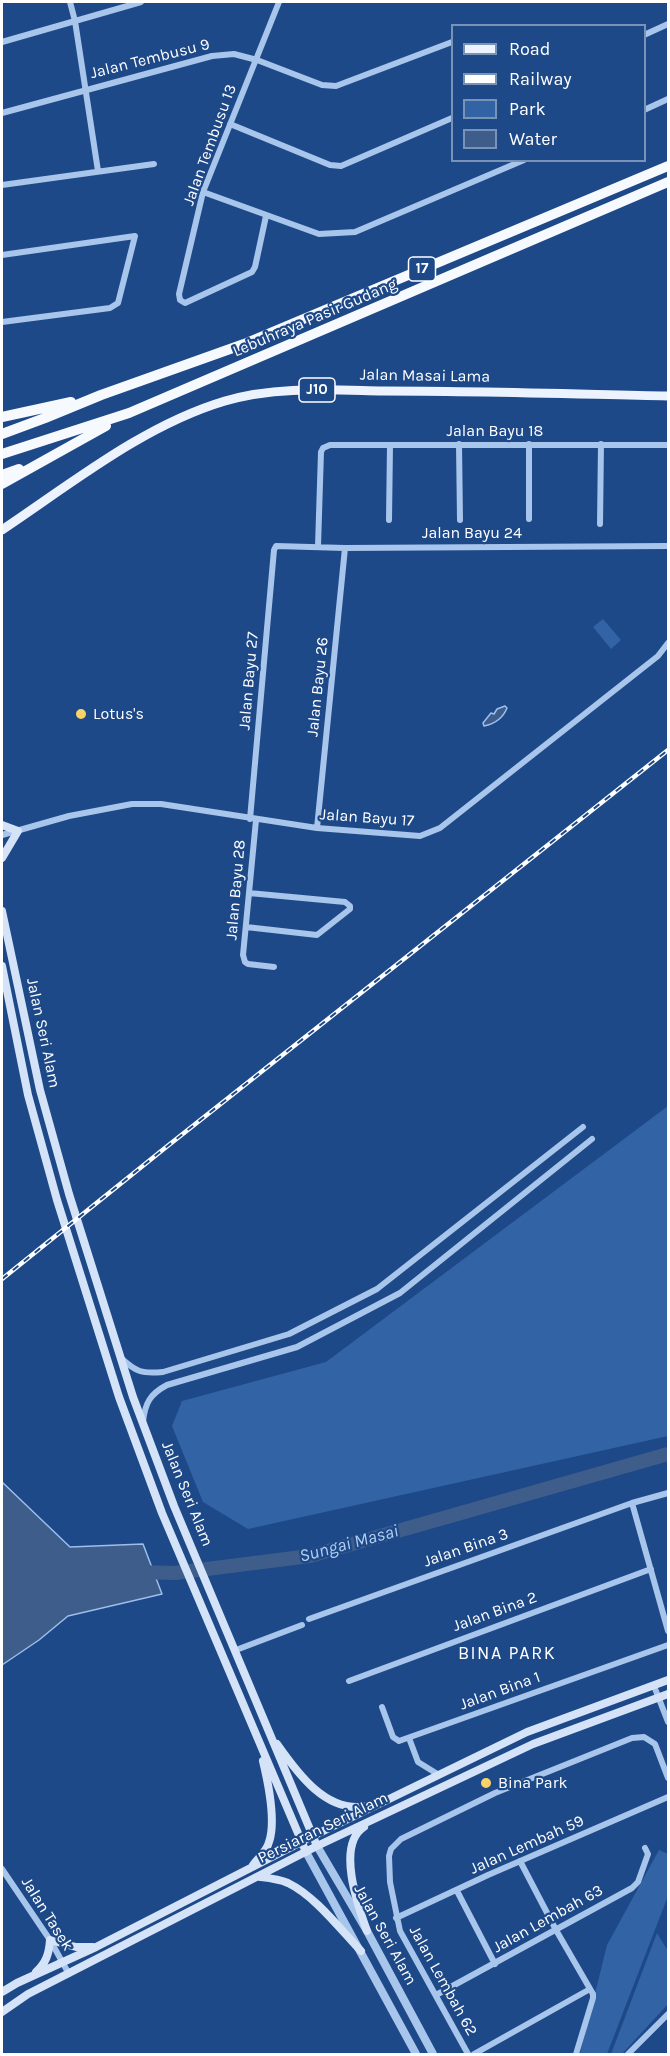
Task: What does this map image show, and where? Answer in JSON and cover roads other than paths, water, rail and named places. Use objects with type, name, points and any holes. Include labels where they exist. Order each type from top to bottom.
[{"type":"highway","name":"Lebuhraya Pasir Gudang","points":[[2,434],[101,395],[244,344],[669,166]]},
{"type":"highway","name":"Lebuhraya Pasir Gudang","points":[[2,454],[129,413],[669,182]]},
{"type":"highway","points":[[2,415],[33,411],[101,395]]},
{"type":"highway","points":[[2,484],[129,413]]},
{"type":"highway","points":[[2,475],[42,461]]},
{"type":"main road","name":"Jalan Masai Lama","points":[[2,530],[129,445],[177,420],[215,405],[262,393],[300,390],[440,391],[669,396]]},
{"type":"main road","points":[[2,825],[18,831],[2,858]]},
{"type":"main road","name":"Jalan Seri Alam","points":[[2,911],[40,1090],[69,1194],[120,1357],[174,1506],[317,1846]]},
{"type":"main road","name":"Jalan Seri Alam","points":[[2,966],[27,1095],[57,1200],[119,1397],[182,1558],[306,1852]]},
{"type":"main road","name":"Persiaran Seri Alam","points":[[2,1992],[527,1732],[669,1680]]},
{"type":"main road","name":"Persiaran Seri Alam","points":[[2,2012],[28,1994],[317,1846],[532,1744],[669,1694]]},
{"type":"main road","points":[[267,1729],[293,1767],[329,1800],[345,1807],[358,1808],[381,1803]]},
{"type":"main road","points":[[248,1870],[269,1844],[271,1834],[265,1770],[256,1735]]},
{"type":"main road","points":[[367,1931],[351,1875],[351,1851],[354,1839],[360,1830],[385,1814]]},
{"type":"main road","points":[[258,1877],[287,1882],[313,1901],[361,1951]]},
{"type":"main road","points":[[30,1977],[44,1965],[50,1940],[76,1947],[96,1947]]},
{"type":"street","points":[[70,2],[75,21],[98,171]]},
{"type":"street","points":[[2,42],[141,2]]},
{"type":"street","name":"Jalan Tembusu 13","points":[[266,216],[252,272],[185,303],[180,300],[179,294],[203,192],[279,2]]},
{"type":"street","points":[[646,34],[669,24]]},
{"type":"street","name":"Jalan Tembusu 9","points":[[2,113],[212,56],[234,54],[257,60],[322,86],[336,86],[451,43]]},
{"type":"street","points":[[646,110],[669,99]]},
{"type":"street","points":[[230,124],[330,165],[341,166],[451,118]]},
{"type":"street","points":[[203,192],[319,234],[355,232],[519,162]]},
{"type":"street","points":[[2,185],[154,164]]},
{"type":"street","points":[[2,255],[135,236],[118,303],[110,308],[2,322]]},
{"type":"street","points":[[459,444],[460,520]]},
{"type":"street","points":[[529,444],[529,519]]},
{"type":"street","points":[[600,524],[602,444]]},
{"type":"street","name":"Jalan Bayu 18","points":[[318,546],[320,458],[323,448],[330,445],[669,445]]},
{"type":"street","points":[[389,520],[390,446]]},
{"type":"street","name":"Jalan Bayu 24","points":[[276,546],[345,548],[669,546]]},
{"type":"street","name":"Jalan Bayu 27","points":[[253,819],[276,546]]},
{"type":"street","name":"Jalan Bayu 26","points":[[317,828],[345,548]]},
{"type":"street","name":"Jalan Bayu 17","points":[[2,835],[69,816],[132,804],[161,804],[317,828],[420,836],[440,828],[658,656],[669,644]]},
{"type":"street","name":"Jalan Bayu 28","points":[[253,819],[243,955],[245,962],[251,965],[274,967]]},
{"type":"street","points":[[246,927],[317,935],[350,909],[348,903],[345,902],[249,893]]},
{"type":"street","points":[[120,1357],[132,1368],[147,1374],[163,1372],[289,1334],[377,1289],[582,1127]]},
{"type":"street","points":[[143,1423],[147,1403],[155,1391],[167,1385],[297,1347],[400,1293],[592,1139]]},
{"type":"street","name":"Jalan Bina 3","points":[[309,1619],[632,1503],[669,1493]]},
{"type":"street","points":[[632,1503],[669,1630]]},
{"type":"street","name":"Jalan Bina 2","points":[[349,1682],[651,1569]]},
{"type":"street","points":[[236,1650],[302,1625]]},
{"type":"street","name":"Jalan Bina 1","points":[[409,1738],[669,1646]]},
{"type":"street","points":[[654,1686],[669,1722]]},
{"type":"street","points":[[382,1707],[393,1737],[399,1741],[409,1738],[418,1762],[439,1774]]},
{"type":"street","name":"Jalan Lembah 62","points":[[468,2055],[400,1931],[390,1882],[391,1849],[400,1839],[495,1793],[632,1738],[644,1737],[655,1744],[669,1778]]},
{"type":"street","name":"Jalan Lembah 59","points":[[396,1918],[520,1861],[669,1797]]},
{"type":"street","name":"Jalan Seri Alam","points":[[317,1846],[367,1931],[433,2055]]},
{"type":"street","name":"Jalan Lembah 63","points":[[436,1995],[636,1885],[648,1854],[645,1848]]},
{"type":"street","name":"Jalan Seri Alam","points":[[306,1852],[416,2055]]},
{"type":"street","points":[[520,1861],[593,1998],[576,2055]]},
{"type":"street","name":"Jalan Tasek","points":[[2,1869],[50,1940],[69,1974]]},
{"type":"street","points":[[457,1891],[495,1964]]},
{"type":"street","points":[[474,2055],[590,1989]]},
{"type":"street","points":[[628,2055],[669,2014]]},
{"type":"water","points":[[505,706],[507,708],[501,718],[484,726],[483,723],[491,713],[494,714],[497,709]]},
{"type":"water","points":[[2,1482],[70,1547],[143,1544],[162,1594],[68,1616],[39,1640],[2,1665]]},
{"type":"waterway","name":"Sungai Masai","points":[[137,1572],[175,1573],[310,1556],[668,1454]]},
{"type":"railway","points":[[2,1279],[668,750]]},
{"type":"place","name":"Lotus's","points":[[81,714]]},
{"type":"place","name":"Bina Park","points":[[486,1783]]},
{"type":"district","name":"BINA PARK","points":[[507,1654]]}]
